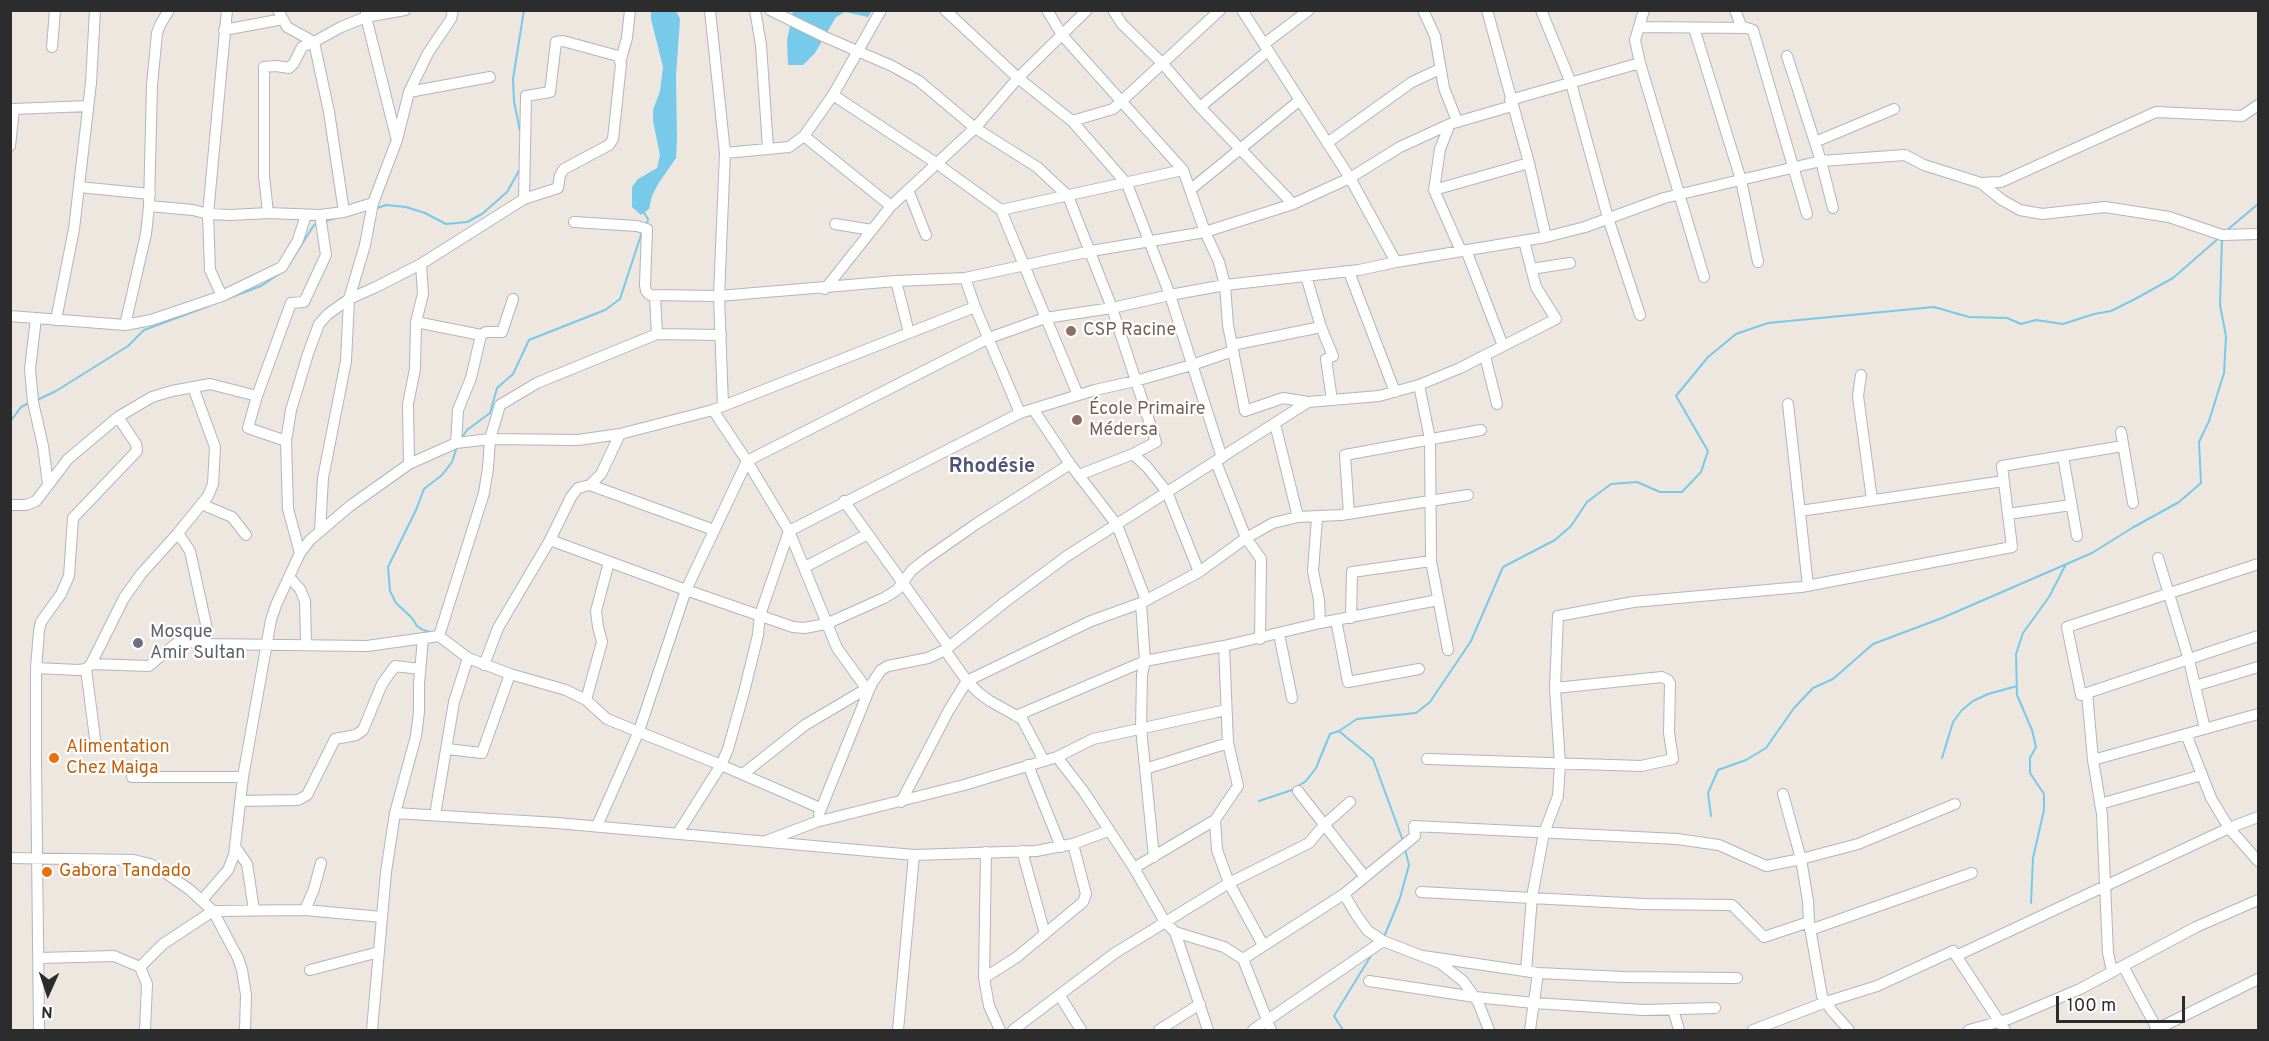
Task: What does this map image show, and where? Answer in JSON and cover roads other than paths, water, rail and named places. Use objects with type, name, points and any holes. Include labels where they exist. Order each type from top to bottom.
[{"type":"street","points":[[52,47],[55,10]]},
{"type":"street","points":[[56,320],[70,251],[79,187],[95,10]]},
{"type":"street","points":[[125,325],[146,234],[152,85],[157,33],[169,10]]},
{"type":"street","points":[[222,296],[210,270],[208,214],[226,10]]},
{"type":"street","points":[[268,213],[264,176],[264,67],[289,68],[302,47],[366,14],[405,10]]},
{"type":"street","points":[[320,531],[323,478],[346,361],[349,299],[365,246],[373,203],[397,140],[405,101],[428,53],[451,19],[453,10]]},
{"type":"street","points":[[300,553],[291,528],[288,509],[286,441],[296,393],[320,324],[328,314],[349,299],[421,264],[524,199],[558,189],[560,175],[564,169],[609,145],[613,139],[621,59],[627,38],[630,10]]},
{"type":"street","points":[[710,10],[725,153],[719,296],[721,335],[718,408],[789,531],[826,624],[844,660],[868,686]]},
{"type":"street","points":[[755,10],[761,45],[768,148]]},
{"type":"street","points":[[770,10],[825,38],[892,66],[919,81],[975,128],[1037,167],[1068,196],[1112,308],[1155,442],[1133,454],[1079,475]]},
{"type":"street","points":[[725,153],[789,147],[804,136],[833,95],[881,10]]},
{"type":"street","points":[[945,10],[1018,78],[1072,121],[1127,184],[1170,295],[1219,460],[1246,538],[1261,560],[1260,639]]},
{"type":"street","points":[[1047,10],[1062,35],[1184,170],[1205,232],[1219,262],[1225,285],[1228,325],[1245,411],[1283,398],[1308,402],[1379,396],[1419,385],[1485,356],[1556,319],[1536,287],[1524,241]]},
{"type":"street","points":[[825,289],[891,206],[975,128],[1018,78],[1087,10]]},
{"type":"street","points":[[1113,10],[1122,24],[1162,63],[1200,107],[1293,204]]},
{"type":"street","points":[[1072,121],[1113,109],[1220,10]]},
{"type":"street","points":[[1242,10],[1350,178],[1396,262]]},
{"type":"street","points":[[1200,107],[1309,10]]},
{"type":"street","points":[[1423,10],[1435,36],[1453,123],[1440,149],[1434,190],[1464,251],[1503,346]]},
{"type":"street","points":[[1487,10],[1529,163],[1546,237]]},
{"type":"street","points":[[1541,10],[1571,83],[1608,218],[1640,315]]},
{"type":"street","points":[[1644,10],[1635,40],[1640,63],[1704,277]]},
{"type":"street","points":[[1735,10],[1742,28]]},
{"type":"street","points":[[366,14],[397,140]]},
{"type":"street","points":[[224,30],[280,15],[287,27],[314,42],[329,112],[344,212]]},
{"type":"street","points":[[1640,27],[1751,28],[1755,33],[1807,214]]},
{"type":"street","points":[[1694,28],[1741,180],[1758,262]]},
{"type":"street","points":[[524,199],[526,96],[550,92],[556,42],[563,40],[618,56],[621,59]]},
{"type":"street","points":[[1787,56],[1821,161],[1833,208]]},
{"type":"street","points":[[574,222],[637,226],[647,229],[646,291],[655,296],[719,296],[825,289],[896,281],[965,278],[1091,251],[1205,232],[1293,204],[1350,178],[1400,147],[1453,123],[1571,83],[1640,63]]},
{"type":"street","points":[[1327,142],[1412,82],[1440,69]]},
{"type":"street","points":[[409,92],[490,77]]},
{"type":"street","points":[[833,95],[936,163],[1001,210],[1078,395]]},
{"type":"street","points":[[1190,190],[1300,100]]},
{"type":"street","points":[[597,826],[639,731],[686,590],[747,461],[989,338],[1045,318],[1112,308],[1225,285],[1349,272],[1546,237],[1584,227],[1664,198],[1821,161],[1905,155],[1924,165],[1981,183],[2001,182],[2156,112],[2242,116],[2259,105]]},
{"type":"street","points":[[10,146],[14,109],[88,106]]},
{"type":"street","points":[[1815,142],[1894,109]]},
{"type":"street","points":[[804,136],[891,206]]},
{"type":"street","points":[[1434,190],[1529,163]]},
{"type":"street","points":[[1001,210],[1184,170]]},
{"type":"street","points":[[1981,183],[2002,200],[2020,210],[2042,214],[2104,207],[2169,217],[2222,234],[2259,234]]},
{"type":"street","points":[[79,187],[208,214],[320,215],[344,212],[373,203]]},
{"type":"street","points":[[908,190],[926,235]]},
{"type":"street","points":[[10,316],[125,325],[152,320],[222,296],[282,267],[298,240],[306,215]]},
{"type":"street","points":[[286,441],[248,428],[257,396],[291,303],[304,302],[326,255],[320,215]]},
{"type":"street","points":[[835,224],[872,230]]},
{"type":"street","points":[[1531,269],[1570,263]]},
{"type":"street","points":[[409,464],[406,425],[415,369],[416,322],[423,294],[421,264]]},
{"type":"street","points":[[1349,272],[1395,392]]},
{"type":"street","points":[[1306,276],[1321,327],[1333,356],[1326,359],[1332,400]]},
{"type":"street","points":[[965,278],[1020,413]]},
{"type":"street","points":[[896,281],[909,333]]},
{"type":"street","points":[[655,296],[657,334]]},
{"type":"street","points":[[416,322],[480,335],[486,332],[502,332],[513,299]]},
{"type":"street","points":[[202,900],[228,870],[236,848],[243,777],[276,604],[300,553],[320,531],[350,506],[409,464],[456,443],[490,439],[578,440],[620,434],[718,408],[975,307]]},
{"type":"street","points":[[36,318],[30,369],[33,402],[43,446],[48,484]]},
{"type":"street","points":[[678,834],[721,765],[744,692],[758,635],[760,615],[789,531],[1020,413],[1192,365],[1233,348],[1321,327]]},
{"type":"street","points":[[439,636],[484,493],[490,439],[497,410],[504,401],[537,383],[657,334],[721,335]]},
{"type":"street","points":[[456,443],[458,410],[471,378],[480,335]]},
{"type":"street","points":[[1485,356],[1497,404]]},
{"type":"street","points":[[1861,375],[1858,396],[1872,500]]},
{"type":"street","points":[[10,505],[26,505],[36,501],[68,459],[118,417],[152,397],[210,384],[257,396]]},
{"type":"street","points":[[1419,385],[1430,439],[1431,561],[1448,650]]},
{"type":"street","points":[[96,746],[88,666],[124,598],[161,550],[208,496],[213,484],[215,447],[193,387]]},
{"type":"street","points":[[743,774],[805,725],[868,686],[884,667],[919,661],[947,649],[1067,556],[1308,402]]},
{"type":"street","points":[[1788,404],[1808,586]]},
{"type":"street","points":[[1033,409],[1070,464],[1117,525],[1143,602],[1145,661],[1142,675],[1141,728],[1154,857]]},
{"type":"street","points":[[39,1030],[36,668],[41,622],[61,594],[69,576],[73,518],[138,451],[136,444],[118,417]]},
{"type":"street","points":[[1275,424],[1298,517]]},
{"type":"street","points":[[1349,513],[1345,455],[1481,430]]},
{"type":"street","points":[[2121,432],[2133,503]]},
{"type":"street","points":[[484,665],[498,628],[550,540],[574,491],[590,485],[603,471],[620,434]]},
{"type":"street","points":[[1530,1030],[1534,1003],[1532,897],[1544,833],[1558,796],[1560,764],[1556,688],[1558,616],[1633,602],[1808,586],[2012,547],[2002,466],[2123,446]]},
{"type":"street","points":[[1133,454],[1167,492],[1200,572]]},
{"type":"street","points":[[2063,456],[2077,536]]},
{"type":"street","points":[[550,540],[686,590],[799,628],[826,624],[884,598],[897,590],[912,570],[926,559],[1070,464]]},
{"type":"street","points":[[1800,511],[2004,481]]},
{"type":"street","points":[[590,485],[714,530]]},
{"type":"street","points":[[901,802],[949,710],[967,681],[1092,621],[1143,602],[1200,572],[1246,538],[1273,523],[1298,517],[1317,518],[1468,495]]},
{"type":"street","points":[[844,501],[904,582],[967,681],[990,701],[1022,719],[1044,761]]},
{"type":"street","points":[[201,504],[232,517],[246,535]]},
{"type":"street","points":[[2008,514],[2072,505]]},
{"type":"street","points":[[1317,518],[1313,572],[1319,600],[1320,623]]},
{"type":"street","points":[[178,533],[190,551],[207,629],[206,644]]},
{"type":"street","points":[[805,567],[868,534]]},
{"type":"street","points":[[2158,558],[2189,660],[2205,729]]},
{"type":"street","points":[[1351,618],[1352,572],[1431,561]]},
{"type":"street","points":[[586,700],[602,642],[596,611],[609,562]]},
{"type":"street","points":[[2259,564],[2067,627],[2081,695],[2259,636]]},
{"type":"street","points":[[290,578],[300,589],[304,601],[306,644]]},
{"type":"street","points":[[1017,716],[1145,661],[1260,639],[1320,623],[1438,600]]},
{"type":"street","points":[[1336,620],[1348,682],[1419,669]]},
{"type":"street","points":[[1279,634],[1292,698]]},
{"type":"street","points":[[36,668],[78,670],[88,666],[149,666],[179,641],[206,644],[367,646],[439,636],[468,658],[510,674],[566,690],[586,700],[607,719],[820,808]]},
{"type":"street","points":[[372,1030],[382,917],[395,813],[416,736],[423,638]]},
{"type":"street","points":[[1134,868],[1215,820],[1238,786],[1228,743],[1224,646]]},
{"type":"street","points":[[435,815],[454,702],[468,658]]},
{"type":"street","points":[[240,801],[298,800],[308,795],[335,739],[356,735],[363,730],[382,684],[395,666],[420,669]]},
{"type":"street","points":[[2195,686],[2259,667]]},
{"type":"street","points":[[447,749],[482,753],[510,674]]},
{"type":"street","points":[[1427,759],[1641,766],[1673,759],[1669,733],[1670,683],[1662,676],[1556,688]]},
{"type":"street","points":[[816,822],[868,686]]},
{"type":"street","points":[[2087,693],[2093,760],[2100,804],[2108,953],[2112,971]]},
{"type":"street","points":[[762,842],[816,822],[901,802],[1057,758],[1093,739],[1226,710]]},
{"type":"street","points":[[2093,760],[2259,714]]},
{"type":"street","points":[[2186,734],[2211,798],[2229,828],[2259,861]]},
{"type":"street","points":[[1145,769],[1228,743]]},
{"type":"street","points":[[1057,758],[1084,792],[1134,868],[1165,922],[1175,932],[1208,1030]]},
{"type":"street","points":[[1028,765],[1061,847]]},
{"type":"street","points":[[2100,804],[2202,775]]},
{"type":"street","points":[[132,777],[243,777]]},
{"type":"street","points":[[1298,791],[1365,877]]},
{"type":"street","points":[[1783,794],[1800,859],[1822,996],[1849,1030]]},
{"type":"street","points":[[1013,1030],[1115,953],[1229,883],[1309,843],[1324,825],[1350,802]]},
{"type":"street","points":[[1243,958],[1344,894],[1415,836],[1414,826],[1677,839],[1719,845],[1766,866],[1858,844],[1955,804]]},
{"type":"street","points":[[395,813],[597,826],[914,855],[1022,851],[1061,847],[1108,831]]},
{"type":"street","points":[[1956,956],[2259,816]]},
{"type":"street","points":[[1215,820],[1216,850],[1229,883],[1263,945]]},
{"type":"street","points":[[984,978],[1017,957],[1084,900],[1086,894],[1073,844]]},
{"type":"street","points":[[236,848],[247,864],[254,910]]},
{"type":"street","points":[[1022,851],[1045,934]]},
{"type":"street","points":[[986,852],[984,978],[989,1006],[1000,1030]]},
{"type":"street","points":[[898,1030],[914,855]]},
{"type":"street","points":[[10,858],[134,860],[150,864],[163,871],[213,911],[243,970],[246,995],[245,1030]]},
{"type":"street","points":[[305,910],[321,863]]},
{"type":"street","points":[[1421,892],[1643,904],[1732,905],[1764,937],[1809,926],[1972,873]]},
{"type":"street","points":[[1344,894],[1368,931],[1383,941],[1447,967],[1463,981],[1475,997],[1489,1030]]},
{"type":"street","points":[[1969,1030],[2003,1026],[2070,994],[2196,927],[2259,900]]},
{"type":"street","points":[[140,967],[163,944],[213,911],[305,910],[382,917]]},
{"type":"street","points":[[1175,932],[1224,947],[1243,958],[1268,1025]]},
{"type":"street","points":[[1253,1030],[1268,1025],[1383,941]]},
{"type":"street","points":[[1753,1030],[1826,1002],[1877,986],[1953,951],[2003,1026]]},
{"type":"street","points":[[310,970],[379,952]]},
{"type":"street","points":[[39,958],[114,956],[140,967],[147,984],[145,1030]]},
{"type":"street","points":[[1423,956],[1532,972],[1623,977],[1737,978]]},
{"type":"street","points":[[2123,966],[2156,1030],[2259,979]]},
{"type":"street","points":[[1369,981],[1475,997],[1534,1003],[1644,1010],[1715,1008]]},
{"type":"street","points":[[1060,996],[1081,1030]]},
{"type":"street","points":[[1159,1030],[1200,1004]]},
{"type":"street","points":[[1673,1009],[1679,1030]]},
{"type":"water","points":[[651,11],[676,11],[680,19],[676,77],[677,139],[676,158],[658,184],[649,209],[641,215],[632,207],[632,187],[638,179],[657,168],[660,155],[653,110],[660,91],[663,67]]},
{"type":"water","points":[[793,11],[872,11],[868,17],[845,12],[836,17],[815,53],[803,65],[788,65],[787,40]]},
{"type":"waterway","points":[[520,131],[514,101],[513,79],[524,10]]},
{"type":"waterway","points":[[377,208],[386,205],[406,207],[425,213],[446,224],[467,222],[482,214],[507,192],[520,169]]},
{"type":"waterway","points":[[2226,231],[2258,204]]},
{"type":"waterway","points":[[643,211],[648,219],[647,224]]},
{"type":"waterway","points":[[325,221],[336,218]]},
{"type":"waterway","points":[[290,263],[316,224]]},
{"type":"waterway","points":[[461,439],[467,430],[490,413],[497,388],[513,374],[529,340],[605,310],[620,299],[642,232]]},
{"type":"waterway","points":[[1259,801],[1292,790],[1306,781],[1316,768],[1330,734],[1357,719],[1416,713],[1430,702],[1471,641],[1503,567],[1555,540],[1571,526],[1587,502],[1611,484],[1637,482],[1660,492],[1682,492],[1701,472],[1708,451],[1676,396],[1708,357],[1736,334],[1768,323],[1934,307],[1969,317],[2007,318],[2021,324],[2036,320],[2063,324],[2111,311],[2173,278],[2220,237]]},
{"type":"waterway","points":[[1711,816],[1708,793],[1718,770],[1746,760],[1766,748],[1794,708],[1813,688],[1833,679],[1873,644],[1942,618],[2092,553],[2179,502],[2201,483],[2199,442],[2209,421],[2224,373],[2226,336],[2220,305],[2222,238]]},
{"type":"waterway","points":[[229,298],[261,286],[285,270]]},
{"type":"waterway","points":[[37,400],[56,391],[128,346],[144,330],[209,306]]},
{"type":"waterway","points":[[10,422],[21,407],[29,403]]},
{"type":"waterway","points":[[430,632],[417,626],[396,603],[390,591],[388,567],[424,489],[442,475],[452,462],[457,447]]},
{"type":"waterway","points":[[2031,903],[2033,858],[2044,810],[2044,794],[2030,773],[2030,758],[2036,747],[2032,730],[2017,695],[2016,654],[2023,633],[2049,597],[2066,564]]},
{"type":"waterway","points":[[1942,758],[1953,722],[1962,710],[1973,701],[1988,694],[2017,686]]},
{"type":"waterway","points":[[1340,732],[1373,759],[1403,841]]},
{"type":"waterway","points":[[1384,937],[1400,898],[1409,865],[1405,849]]},
{"type":"waterway","points":[[1343,1030],[1334,1016],[1372,954]]},
{"type":"place","name":"CSP Racine","points":[[1071,331]]},
{"type":"place","name":"École Primaire Médersa","points":[[1077,420]]},
{"type":"place","name":"Mosque Amir Sultan","points":[[138,643]]},
{"type":"place","name":"Alimentation Chez Maiga","points":[[54,758]]},
{"type":"place","name":"Gabora Tandado","points":[[47,872]]},
{"type":"district","name":"Rhodésie","points":[[992,468]]}]
